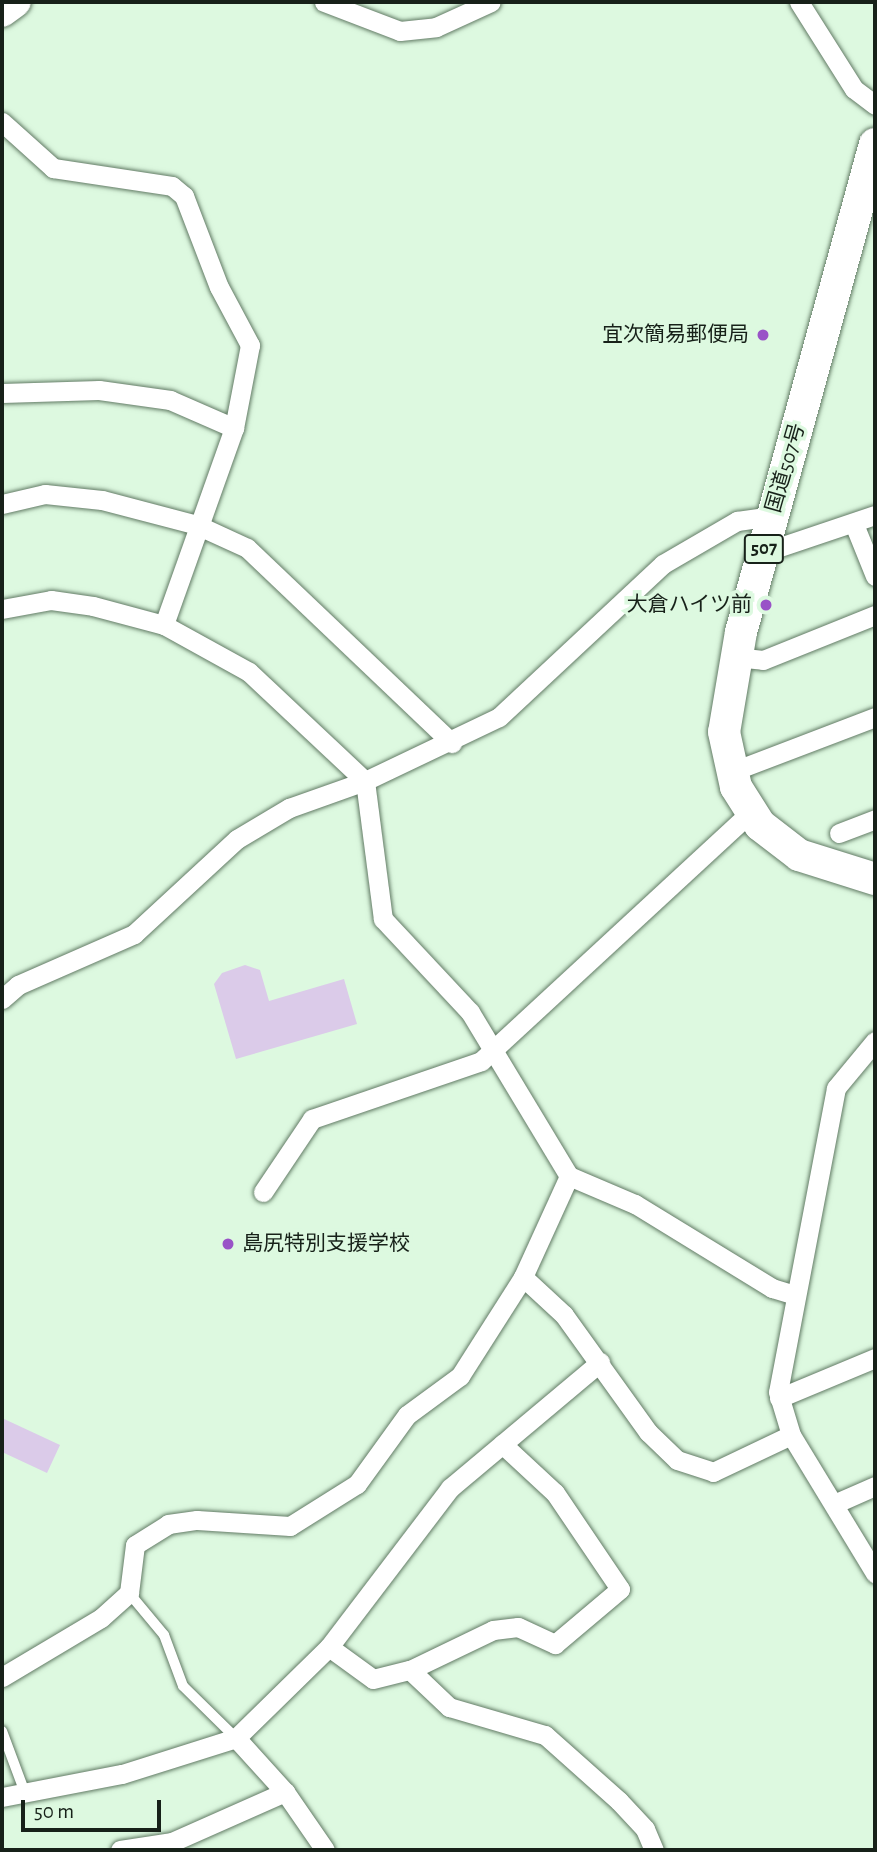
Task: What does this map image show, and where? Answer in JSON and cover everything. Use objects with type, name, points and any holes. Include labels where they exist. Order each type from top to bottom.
[{"type":"highway","name":"国道507号","points":[[875,144],[735,657],[724,732],[731,772],[750,813],[799,855],[875,879]]},
{"type":"main road","points":[[2,12],[16,2]]},
{"type":"street","points":[[324,2],[400,31],[436,27],[491,2]]},
{"type":"street","points":[[800,2],[854,89],[875,105]]},
{"type":"street","points":[[2,122],[52,168],[172,186],[184,196],[219,287],[250,345],[234,428],[197,524],[164,625]]},
{"type":"street","points":[[2,393],[99,390],[170,400],[234,428]]},
{"type":"street","points":[[2,504],[45,494],[79,498],[197,524],[271,566],[452,743]]},
{"type":"street","points":[[762,553],[875,515]]},
{"type":"street","points":[[2,999],[18,985],[134,934],[237,839],[289,808],[365,781],[452,743],[499,717],[663,564],[737,521],[773,516]]},
{"type":"street","points":[[854,524],[875,576]]},
{"type":"street","points":[[2,609],[51,600],[164,625],[249,672],[365,781],[383,919],[470,1013],[569,1176],[635,1204],[772,1288],[795,1296]]},
{"type":"street","points":[[735,657],[763,660],[875,615]]},
{"type":"street","points":[[731,772],[875,716]]},
{"type":"street","points":[[263,1192],[312,1119],[481,1061],[750,813]]},
{"type":"street","points":[[839,833],[875,819]]},
{"type":"street","points":[[875,1041],[836,1088],[795,1296],[779,1398],[791,1435],[875,1573]]},
{"type":"street","points":[[2,1677],[86,1631],[128,1593],[135,1545],[168,1524],[197,1520],[290,1527],[357,1485],[407,1415],[460,1376],[523,1277],[569,1176]]},
{"type":"street","points":[[523,1277],[600,1362],[648,1432],[677,1460],[713,1472],[745,1462],[791,1435]]},
{"type":"street","points":[[779,1398],[875,1358]]},
{"type":"street","points":[[2,1797],[122,1774],[236,1738],[329,1647],[450,1488],[600,1362]]},
{"type":"street","points":[[329,1647],[373,1679],[410,1670],[493,1630],[518,1627],[555,1644],[620,1589],[555,1493],[502,1444]]},
{"type":"street","points":[[834,1504],[875,1486]]},
{"type":"street","points":[[410,1670],[449,1707],[545,1735],[619,1801],[645,1829],[654,1850]]},
{"type":"street","points":[[236,1738],[285,1792],[325,1850]]},
{"type":"street","points":[[120,1850],[172,1842],[285,1792]]},
{"type":"lane","points":[[128,1593],[164,1635],[183,1686],[236,1738]]},
{"type":"lane","points":[[2,1731],[25,1793]]},
{"type":"building","points":[[245,965],[260,970],[269,1001],[344,979],[357,1024],[236,1059],[214,984],[222,973]]},
{"type":"building","points":[[2,1418],[60,1445],[47,1473],[2,1452]]},
{"type":"place","name":"宜次簡易郵便局","points":[[763,335]]},
{"type":"place","name":"大倉ハイツ前","points":[[766,605]]},
{"type":"place","name":"島尻特別支援学校","points":[[228,1244]]}]
